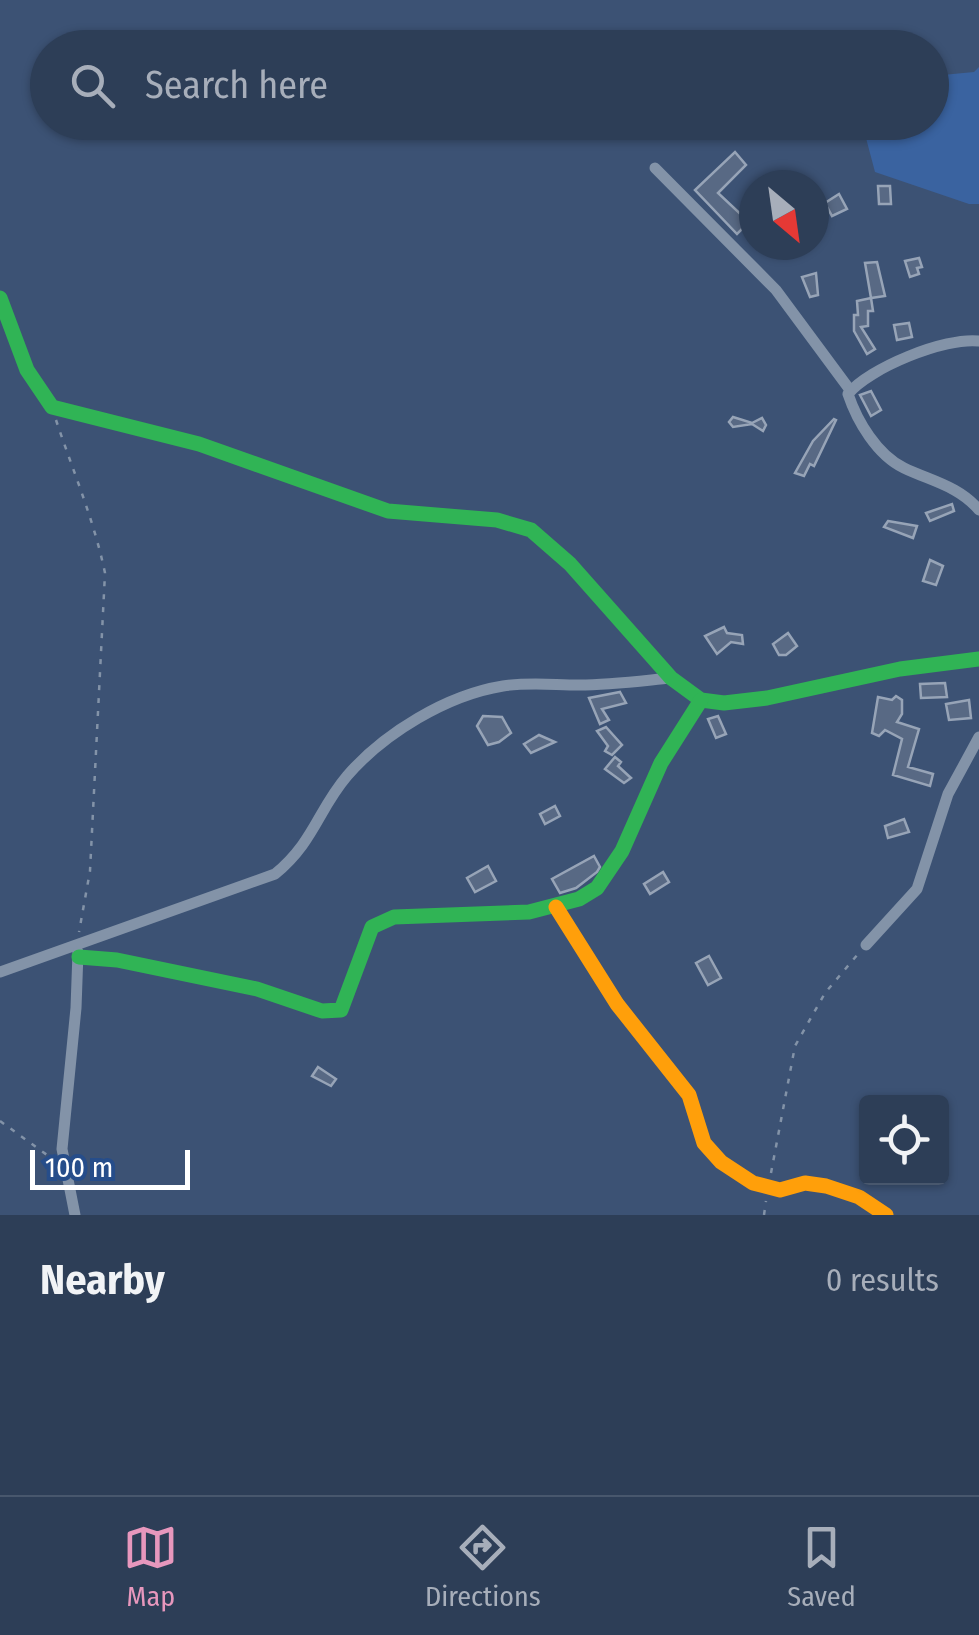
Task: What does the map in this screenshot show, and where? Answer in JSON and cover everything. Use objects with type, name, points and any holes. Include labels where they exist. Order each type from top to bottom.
[{"type":"street","points":[[655,168],[776,290],[850,390],[850,400],[883,454],[904,468],[963,494],[979,510]]},
{"type":"street","points":[[0,298],[30,375],[52,407],[199,444],[388,512],[497,520],[531,530],[570,564],[671,678],[701,700],[757,700],[900,669],[979,659]]},
{"type":"street","points":[[850,390],[907,358],[964,341],[979,341]]},
{"type":"street","points":[[0,972],[78,950],[275,874],[307,842],[356,768],[410,724],[462,698],[508,685],[584,685],[671,678]]},
{"type":"street","points":[[78,950],[231,981],[330,1014],[341,1010],[372,927],[385,920],[394,916],[540,910],[585,896],[600,886],[612,872],[656,772],[701,700]]},
{"type":"street","points":[[866,945],[917,890],[948,794],[979,737]]},
{"type":"street","points":[[556,907],[617,1004],[689,1095],[709,1150],[744,1179],[788,1189],[812,1183],[826,1186],[859,1197],[886,1215]]},
{"type":"street","points":[[75,1215],[62,1149],[78,950]]},
{"type":"path","points":[[52,407],[96,528],[105,573],[90,872],[78,950]]},
{"type":"path","points":[[764,1215],[795,1046],[825,993],[866,945]]},
{"type":"path","points":[[0,1122],[63,1166]]},
{"type":"shaded area","points":[[979,67],[979,204],[875,172],[867,140],[949,140],[949,74],[974,72]]},
{"type":"building","points":[[735,152],[746,165],[718,193],[739,213],[737,234],[695,190]]},
{"type":"building","points":[[878,186],[890,186],[891,204],[879,204]]},
{"type":"building","points":[[839,194],[847,209],[832,216],[829,200]]},
{"type":"building","points":[[919,258],[919,274],[910,277],[905,261]]},
{"type":"building","points":[[877,262],[885,296],[871,298],[865,263]]},
{"type":"building","points":[[816,273],[818,295],[810,297],[802,277]]},
{"type":"building","points":[[871,298],[873,311],[868,311],[868,326],[861,327],[875,349],[867,354],[854,331],[854,315],[858,315],[857,301]]},
{"type":"building","points":[[909,323],[912,337],[897,340],[894,325]]},
{"type":"building","points":[[871,391],[881,410],[871,416],[860,395]]},
{"type":"building","points":[[733,417],[752,423],[762,418],[766,425],[763,431],[752,424],[733,427],[729,422]]},
{"type":"building","points":[[834,419],[814,466],[810,464],[804,476],[795,473],[813,441]]},
{"type":"building","points":[[952,504],[954,511],[930,521],[926,513]]},
{"type":"building","points":[[888,521],[917,526],[913,538],[884,527]]},
{"type":"building","points":[[930,560],[943,566],[936,585],[923,581]]},
{"type":"building","points":[[724,627],[727,633],[742,635],[743,644],[731,642],[717,654],[705,636]]},
{"type":"building","points":[[788,633],[797,646],[786,655],[779,655],[773,644]]},
{"type":"building","points":[[945,683],[947,697],[921,698],[920,684]]},
{"type":"building","points":[[620,692],[626,703],[602,709],[609,720],[600,724],[589,698]]},
{"type":"building","points":[[896,696],[902,700],[902,714],[897,722],[919,729],[908,767],[933,774],[930,786],[893,775],[902,739],[885,730],[879,736],[872,733],[878,697],[892,700]]},
{"type":"building","points":[[969,700],[971,718],[949,720],[946,704]]},
{"type":"building","points":[[483,716],[502,717],[511,733],[488,745],[477,726]]},
{"type":"building","points":[[718,716],[726,734],[716,738],[708,719]]},
{"type":"building","points":[[606,727],[622,745],[612,755],[605,751],[608,746],[597,731]]},
{"type":"building","points":[[539,735],[555,742],[531,753],[524,744]]},
{"type":"building","points":[[615,757],[621,762],[618,766],[631,778],[624,783],[605,769]]},
{"type":"building","points":[[555,806],[560,816],[545,824],[540,814]]},
{"type":"building","points":[[904,819],[909,832],[888,838],[885,826]]},
{"type":"building","points":[[594,856],[600,867],[597,872],[576,888],[560,893],[552,879]]},
{"type":"building","points":[[488,866],[496,881],[475,892],[467,878]]},
{"type":"building","points":[[663,872],[669,882],[650,894],[644,884]]},
{"type":"building","points":[[709,956],[721,978],[708,985],[696,963]]},
{"type":"building","points":[[318,1067],[336,1079],[331,1086],[312,1076]]},
{"type":"traffic: fast","points":[[0,298],[27,370],[52,407],[199,444],[388,511],[497,520],[531,530],[570,564],[671,678],[701,700],[724,703],[767,698],[900,669],[979,659]]},
{"type":"traffic: fast","points":[[79,957],[117,960],[257,989],[322,1011],[341,1010],[372,927],[394,917],[529,912],[579,899],[597,888],[622,851],[661,763],[701,700]]},
{"type":"traffic: slow","points":[[556,907],[617,1004],[689,1095],[704,1143],[721,1162],[753,1183],[780,1190],[805,1183],[826,1186],[859,1197],[886,1215]]}]
